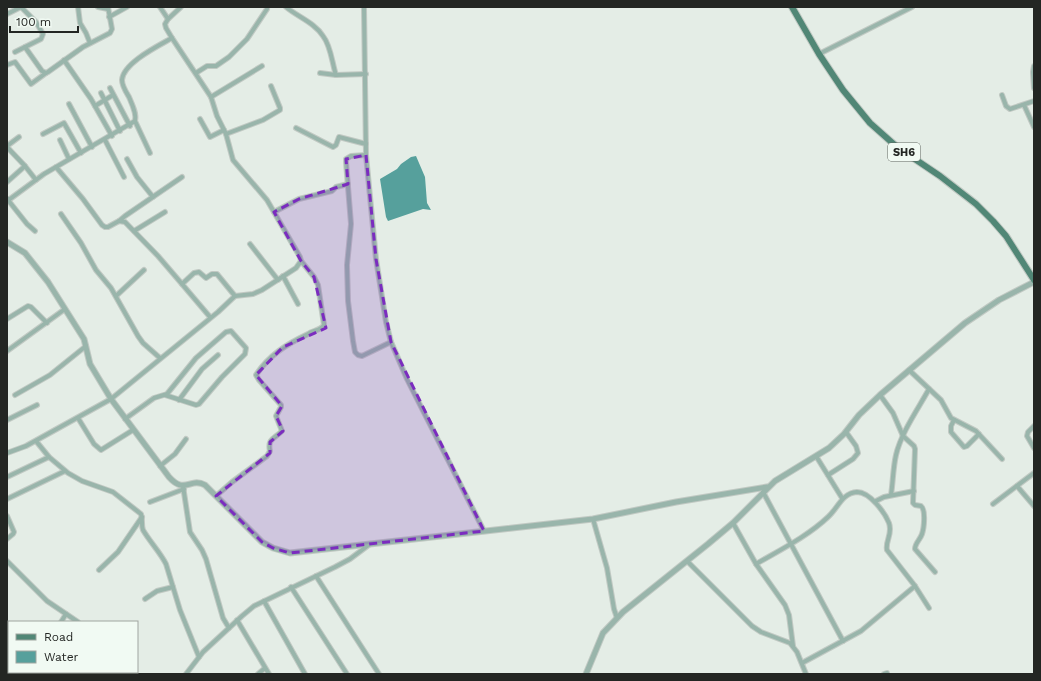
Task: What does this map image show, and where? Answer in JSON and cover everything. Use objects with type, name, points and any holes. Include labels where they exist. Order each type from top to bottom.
[{"type":"main road","name":"SH6","points":[[792,7],[818,54],[843,90],[870,123],[897,147],[957,188],[976,204],[1006,236],[1034,281]]},
{"type":"street","points":[[7,14],[21,7],[29,13],[43,34],[40,39],[15,52]]},
{"type":"street","points":[[78,7],[80,23],[90,43]]},
{"type":"street","points":[[7,65],[15,62],[31,84],[90,43],[110,33],[112,28],[108,8],[98,7]]},
{"type":"street","points":[[110,17],[127,7]]},
{"type":"street","points":[[160,7],[168,19]]},
{"type":"street","points":[[181,7],[168,19],[165,24],[166,28],[211,96],[217,116],[225,132],[233,160],[267,200],[301,261],[314,277],[318,285],[324,325],[320,329],[308,333],[276,352],[256,375],[258,380],[281,405],[276,416],[282,431],[270,442],[270,451],[267,456],[216,496]]},
{"type":"street","points":[[286,7],[316,28],[324,36],[336,75]]},
{"type":"street","points":[[364,7],[366,155],[377,266],[384,315],[390,342],[407,379],[484,531]]},
{"type":"street","points":[[818,54],[912,7]]},
{"type":"street","points":[[196,73],[207,66],[216,66],[229,57],[246,39],[266,9]]},
{"type":"street","points":[[150,153],[135,122],[136,118],[132,105],[122,82],[123,76],[135,62],[172,38]]},
{"type":"street","points":[[25,47],[42,71],[46,73]]},
{"type":"street","points":[[64,60],[95,106],[112,136]]},
{"type":"street","points":[[211,96],[262,66]]},
{"type":"street","points":[[1034,66],[1032,72],[1034,88]]},
{"type":"street","points":[[320,73],[336,75],[366,74]]},
{"type":"street","points":[[200,119],[210,137],[263,120],[280,110],[271,86]]},
{"type":"street","points":[[110,88],[130,126]]},
{"type":"street","points":[[101,93],[120,131]]},
{"type":"street","points":[[95,106],[113,95]]},
{"type":"street","points":[[1002,95],[1008,108],[1013,108],[1034,101]]},
{"type":"street","points":[[68,104],[92,147]]},
{"type":"street","points":[[1024,105],[1034,126]]},
{"type":"street","points":[[35,231],[8,199],[69,159],[135,122]]},
{"type":"street","points":[[43,134],[64,123],[80,153]]},
{"type":"street","points":[[296,128],[333,147],[336,145],[339,137],[366,144]]},
{"type":"street","points":[[19,137],[7,146],[36,180]]},
{"type":"street","points":[[60,140],[69,159]]},
{"type":"street","points":[[105,140],[124,177]]},
{"type":"street","points":[[366,155],[351,156],[346,159],[351,224],[348,248],[347,281],[352,341],[355,352],[362,356],[390,342]]},
{"type":"street","points":[[127,159],[137,177],[153,197]]},
{"type":"street","points":[[7,182],[25,166]]},
{"type":"street","points":[[56,167],[105,227],[119,221],[182,177]]},
{"type":"street","points":[[274,212],[299,199],[332,191],[348,184]]},
{"type":"street","points":[[134,231],[165,212]]},
{"type":"street","points":[[60,214],[81,244],[96,270],[111,288],[140,339],[160,358]]},
{"type":"street","points":[[119,221],[125,222],[134,231],[210,317]]},
{"type":"street","points":[[7,242],[24,254],[48,282],[84,339],[90,364],[111,400],[174,483],[184,488]]},
{"type":"street","points":[[250,244],[278,280]]},
{"type":"street","points":[[7,453],[36,441],[111,400],[235,296],[253,294],[296,268],[301,261]]},
{"type":"street","points":[[116,296],[144,270]]},
{"type":"street","points":[[182,284],[196,272],[199,272],[206,278],[212,274],[217,274],[235,296]]},
{"type":"street","points":[[283,276],[298,304]]},
{"type":"street","points":[[586,674],[603,633],[617,618],[733,523],[767,487],[788,472],[837,442],[861,413],[880,395],[965,323],[984,309],[1034,281]]},
{"type":"street","points":[[7,319],[28,306],[47,324]]},
{"type":"street","points":[[7,351],[47,324],[66,309]]},
{"type":"street","points":[[125,419],[154,398],[165,396],[196,405],[199,404],[222,377],[245,354],[246,348],[231,331],[226,332],[199,355],[165,396]]},
{"type":"street","points":[[16,395],[50,375],[86,346]]},
{"type":"street","points":[[179,400],[202,369],[218,355]]},
{"type":"street","points":[[909,370],[941,400],[954,420],[969,427],[979,434],[1002,460]]},
{"type":"street","points":[[891,495],[896,455],[903,436],[929,389]]},
{"type":"street","points":[[880,395],[893,413],[903,436],[914,446],[913,503],[921,506],[924,510],[922,535],[914,546],[936,572]]},
{"type":"street","points":[[7,420],[37,405]]},
{"type":"street","points":[[78,418],[94,444],[101,450],[133,430]]},
{"type":"street","points":[[954,420],[951,426],[951,432],[964,447],[967,446],[979,434]]},
{"type":"street","points":[[1034,426],[1028,432],[1027,436],[1034,448]]},
{"type":"street","points":[[828,475],[853,459],[858,453],[856,446],[846,432]]},
{"type":"street","points":[[160,466],[175,454],[186,439]]},
{"type":"street","points":[[36,441],[49,457],[65,471],[82,481],[113,492],[137,510],[142,517],[142,528],[163,557],[180,610],[199,657]]},
{"type":"street","points":[[816,456],[842,498]]},
{"type":"street","points":[[7,477],[49,457]]},
{"type":"street","points":[[7,499],[65,471]]},
{"type":"street","points":[[993,504],[1034,473]]},
{"type":"street","points":[[150,502],[197,482],[201,483],[205,485],[262,542],[273,548],[290,553],[593,519],[676,502],[767,487]]},
{"type":"street","points":[[1017,486],[1034,506]]},
{"type":"street","points":[[184,488],[190,532],[206,559],[224,618],[229,628]]},
{"type":"street","points":[[876,502],[891,495],[914,491]]},
{"type":"street","points":[[762,492],[843,641]]},
{"type":"street","points":[[756,564],[826,518],[833,512],[842,498],[858,492],[876,502],[889,524],[890,531],[887,550],[915,586],[929,608]]},
{"type":"street","points":[[7,516],[14,532],[14,534],[7,539]]},
{"type":"street","points":[[99,570],[118,552],[142,517]]},
{"type":"street","points":[[593,519],[604,556],[617,618]]},
{"type":"street","points":[[733,523],[756,564],[785,605],[789,615],[793,646],[806,674]]},
{"type":"street","points":[[186,674],[199,657],[248,610],[291,587],[350,559],[370,544]]},
{"type":"street","points":[[7,561],[47,600],[76,621]]},
{"type":"street","points":[[687,561],[752,626],[761,632],[784,640],[793,646]]},
{"type":"street","points":[[316,576],[379,674]]},
{"type":"street","points":[[802,663],[860,631],[915,586]]},
{"type":"street","points":[[145,598],[154,593],[173,587]]},
{"type":"street","points":[[291,587],[346,674]]},
{"type":"street","points":[[264,601],[305,674]]},
{"type":"street","points":[[62,621],[66,614]]},
{"type":"street","points":[[237,620],[269,674]]},
{"type":"street","points":[[258,674],[265,668]]},
{"type":"highlighted area","points":[[366,155],[376,259],[391,342],[484,531],[290,553],[273,548],[262,542],[216,496],[270,453],[270,442],[283,431],[276,416],[282,406],[256,375],[283,347],[326,328],[314,277],[301,261],[274,212],[299,199],[348,184],[346,159]]},
{"type":"water","points":[[416,156],[425,177],[427,203],[431,210],[423,209],[388,221],[386,217],[380,179],[397,169],[411,157]]}]
